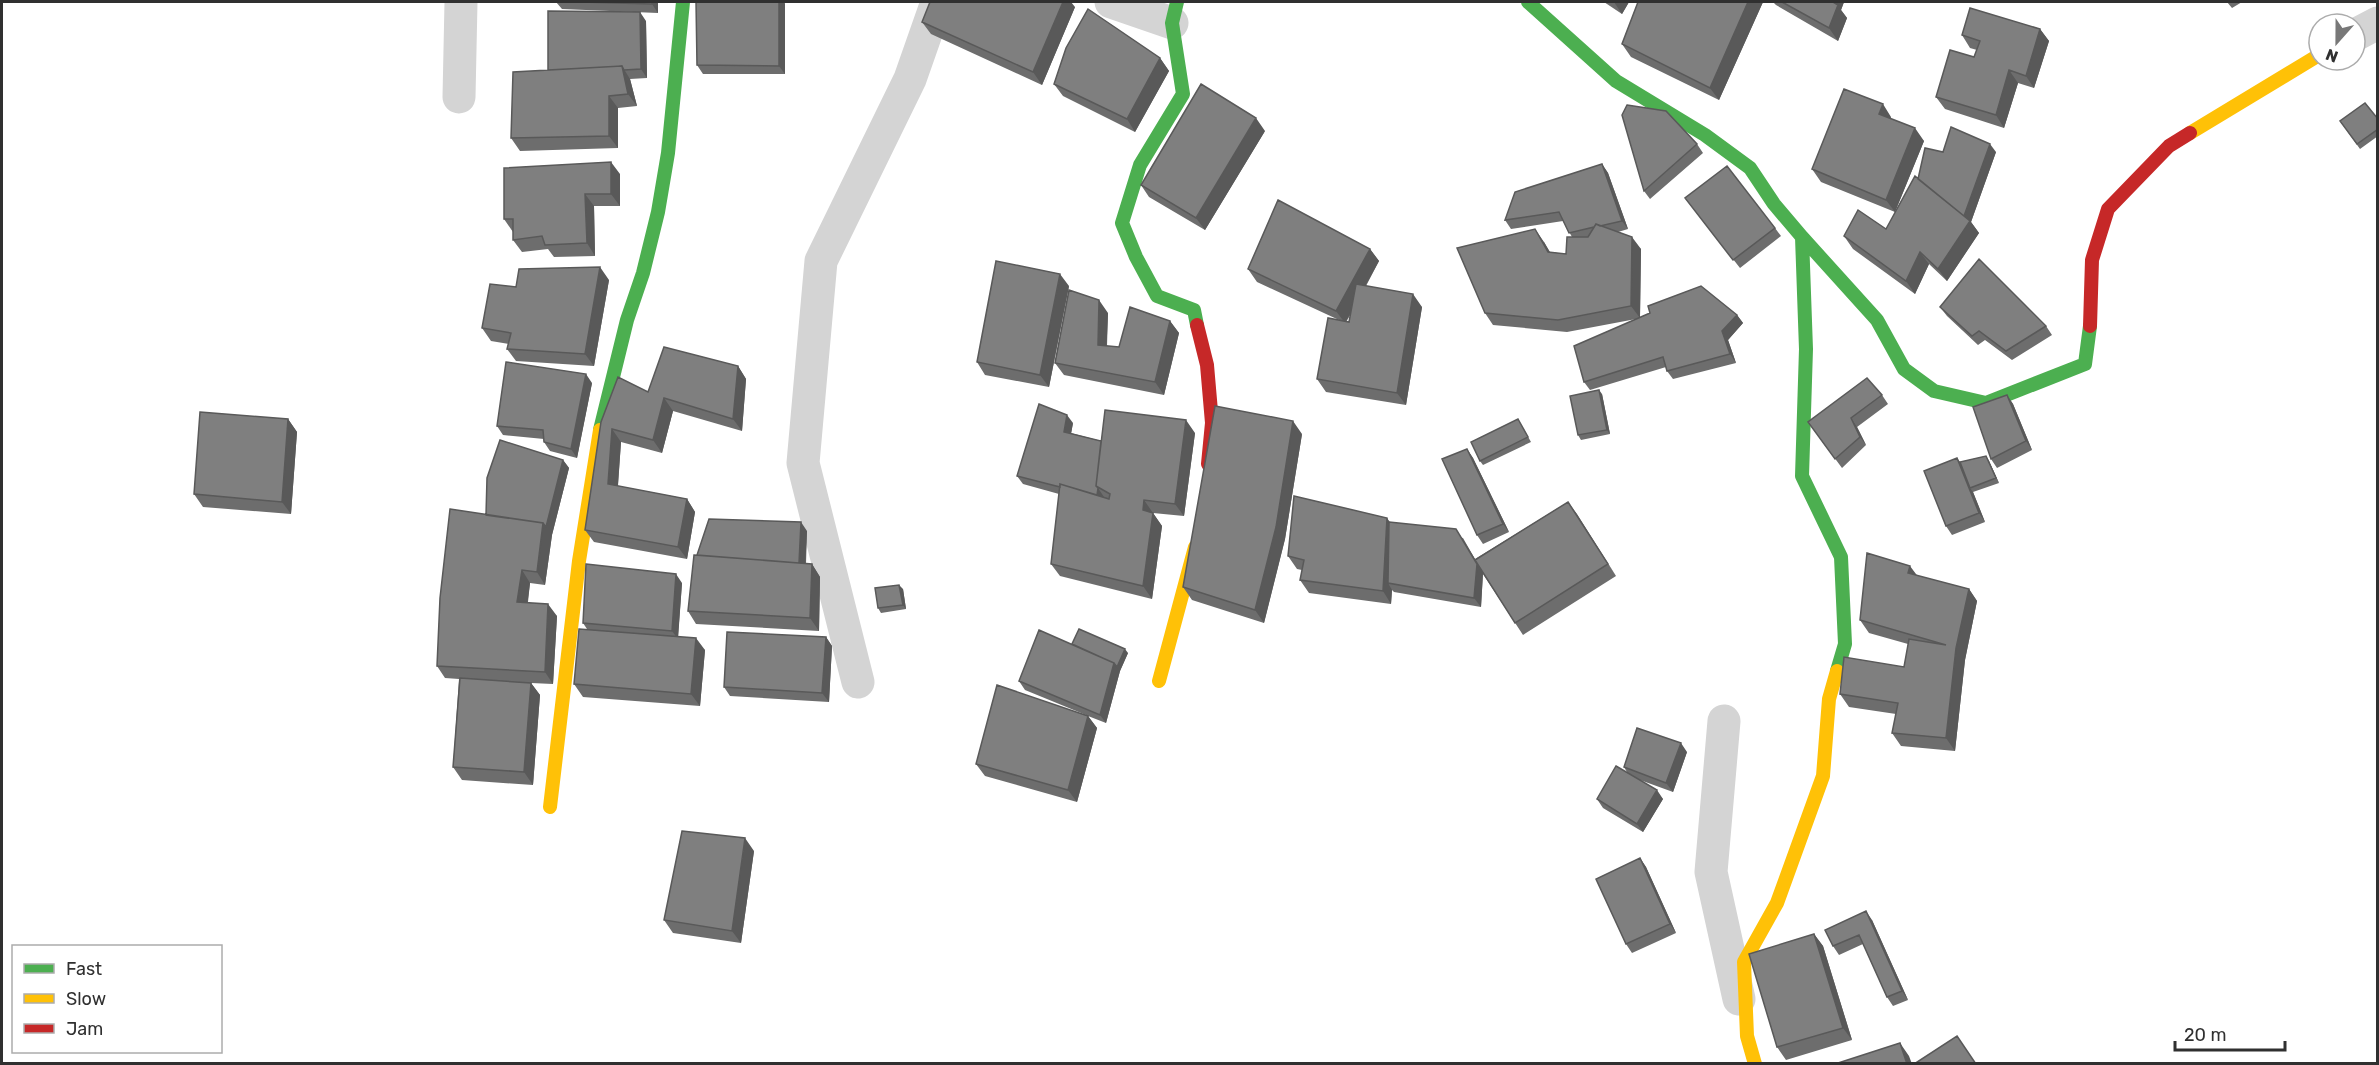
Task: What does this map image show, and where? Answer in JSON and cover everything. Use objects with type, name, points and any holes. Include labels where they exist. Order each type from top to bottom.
[{"type":"street","points":[[459,97],[461,2]]},
{"type":"street","points":[[550,807],[579,561],[600,430],[627,320],[643,273],[658,212],[668,153],[683,2]]},
{"type":"street","points":[[858,682],[802,463],[821,261],[910,79],[936,2]]},
{"type":"street","points":[[1111,2],[1174,12],[1183,94],[1140,165],[1122,223],[1156,296],[1194,310],[1207,365],[1212,423],[1207,481]]},
{"type":"street","points":[[1528,2],[1616,81],[1705,135],[1750,168],[1774,204],[1877,320],[1904,369],[1934,391],[1986,403],[2085,364],[2092,311],[2092,260],[2108,209],[2169,146],[2307,62]]},
{"type":"street","points":[[1751,1050],[1744,962],[1777,903],[1823,776],[1829,699],[1845,644],[1841,557],[1802,476],[1806,349],[1802,237]]},
{"type":"street","points":[[1159,681],[1197,538]]},
{"type":"street","points":[[1724,721],[1711,872],[1751,1050]]},
{"type":"building","points":[[580,2],[652,2],[652,4]]},
{"type":"building","points":[[696,2],[779,2],[779,66],[697,65]]},
{"type":"building","points":[[930,2],[1063,2],[1033,72],[922,22]]},
{"type":"building","points":[[1638,2],[1748,2],[1710,88],[1622,44]]},
{"type":"building","points":[[1782,2],[1833,2],[1838,5],[1829,28]]},
{"type":"building","points":[[1970,8],[2040,29],[2026,76],[2009,70],[1996,115],[1936,97],[1950,50],[1974,57],[1980,41],[1962,35]]},
{"type":"building","points":[[1088,9],[1160,58],[1127,119],[1054,84],[1066,48]]},
{"type":"building","points":[[548,11],[640,12],[641,69],[624,70],[622,66],[548,70]]},
{"type":"building","points":[[622,66],[628,94],[609,96],[609,136],[511,138],[513,72]]},
{"type":"building","points":[[1201,84],[1256,118],[1196,218],[1141,185]]},
{"type":"building","points":[[1844,89],[1883,104],[1879,114],[1915,128],[1886,200],[1812,169]]},
{"type":"building","points":[[2365,103],[2378,119],[2378,129],[2357,144],[2340,121]]},
{"type":"building","points":[[1627,105],[1666,111],[1697,144],[1644,191],[1622,115]]},
{"type":"building","points":[[1951,127],[1990,144],[1964,216],[1918,179],[1925,148],[1943,152]]},
{"type":"building","points":[[611,162],[611,194],[585,194],[587,243],[545,245],[542,236],[513,240],[513,219],[504,219],[504,168]]},
{"type":"building","points":[[1602,164],[1622,221],[1600,226],[1596,224],[1594,227],[1569,233],[1559,212],[1505,220],[1515,192]]},
{"type":"building","points":[[1727,166],[1775,228],[1733,260],[1685,198]]},
{"type":"building","points":[[1915,176],[1970,221],[1938,269],[1920,252],[1906,281],[1844,236],[1858,210],[1886,229]]},
{"type":"building","points":[[1278,200],[1370,249],[1336,311],[1248,269]]},
{"type":"building","points":[[1596,224],[1632,237],[1631,306],[1558,320],[1485,313],[1457,248],[1535,229],[1548,252],[1566,254],[1567,237],[1588,237]]},
{"type":"building","points":[[1979,259],[2046,326],[2006,351],[1979,331],[1972,336],[1940,307]]},
{"type":"building","points":[[996,261],[1060,274],[1040,375],[977,362]]},
{"type":"building","points":[[600,267],[585,354],[507,349],[511,333],[482,328],[490,284],[516,287],[519,269]]},
{"type":"building","points":[[1356,284],[1413,294],[1397,393],[1317,379],[1328,318],[1349,322]]},
{"type":"building","points":[[1701,286],[1737,315],[1722,331],[1730,354],[1667,371],[1663,357],[1584,382],[1574,346],[1650,313],[1648,306]]},
{"type":"building","points":[[1069,290],[1099,300],[1098,345],[1119,347],[1130,307],[1170,321],[1155,382],[1055,363]]},
{"type":"building","points":[[664,347],[738,366],[733,419],[664,398],[653,440],[612,429],[608,484],[687,499],[678,547],[585,530],[601,422],[618,377],[648,392]]},
{"type":"building","points":[[506,362],[586,374],[571,449],[544,442],[543,430],[497,426]]},
{"type":"building","points":[[1867,378],[1882,395],[1851,418],[1860,437],[1835,459],[1808,422]]},
{"type":"building","points":[[1599,390],[1607,430],[1578,435],[1570,396]]},
{"type":"building","points":[[2007,395],[2026,441],[1991,459],[1973,407]]},
{"type":"building","points":[[1039,404],[1067,415],[1064,432],[1101,441],[1097,495],[1060,484],[1060,487],[1017,476]]},
{"type":"building","points":[[1215,406],[1293,421],[1276,527],[1255,610],[1183,587]]},
{"type":"building","points":[[1105,410],[1186,420],[1175,504],[1144,500],[1143,510],[1153,513],[1143,586],[1051,564],[1060,484],[1109,499],[1110,494],[1096,486]]},
{"type":"building","points":[[200,412],[288,419],[282,502],[194,494]]},
{"type":"building","points":[[1518,419],[1528,437],[1480,461],[1471,442]]},
{"type":"building","points":[[500,440],[563,460],[546,527],[543,523],[486,515],[487,478]]},
{"type":"building","points":[[1467,449],[1503,524],[1477,535],[1442,459]]},
{"type":"building","points":[[1986,456],[1996,478],[1970,488],[1960,462]]},
{"type":"building","points":[[1957,458],[1979,513],[1946,526],[1924,471]]},
{"type":"building","points":[[1294,496],[1387,518],[1383,591],[1300,580],[1304,560],[1288,556]]},
{"type":"building","points":[[1568,502],[1608,564],[1515,623],[1475,560]]},
{"type":"building","points":[[450,509],[543,523],[537,572],[522,570],[517,602],[548,604],[545,672],[437,666],[440,598]]},
{"type":"building","points":[[709,519],[801,522],[799,563],[697,555]]},
{"type":"building","points":[[1389,522],[1456,529],[1477,564],[1474,598],[1388,583]]},
{"type":"building","points":[[1867,553],[1910,566],[1908,573],[1969,589],[1956,648],[1946,738],[1892,733],[1898,703],[1840,694],[1844,657],[1904,667],[1909,639],[1946,645],[1860,620]]},
{"type":"building","points":[[694,555],[812,564],[810,618],[688,611]]},
{"type":"building","points":[[586,564],[676,574],[672,631],[583,623]]},
{"type":"building","points":[[899,585],[903,605],[878,608],[875,588]]},
{"type":"building","points":[[579,629],[696,638],[691,694],[574,684]]},
{"type":"building","points":[[1079,629],[1125,649],[1117,667],[1114,663],[1072,644]]},
{"type":"building","points":[[1039,630],[1114,663],[1100,715],[1019,681]]},
{"type":"building","points":[[727,632],[826,637],[822,693],[724,687]]},
{"type":"building","points":[[460,678],[531,683],[524,772],[453,767]]},
{"type":"building","points":[[997,685],[1088,716],[1068,790],[976,764]]},
{"type":"building","points":[[1637,728],[1681,743],[1666,783],[1624,767]]},
{"type":"building","points":[[1616,766],[1657,790],[1637,824],[1597,799]]},
{"type":"building","points":[[682,831],[745,838],[732,931],[664,920]]},
{"type":"building","points":[[1640,858],[1670,924],[1626,944],[1596,879]]},
{"type":"building","points":[[1866,911],[1902,991],[1887,997],[1859,935],[1833,946],[1825,930]]},
{"type":"building","points":[[1814,934],[1843,1028],[1777,1047],[1749,954]]},
{"type":"building","points":[[1957,1036],[1976,1064],[1914,1064]]},
{"type":"building","points":[[1900,1043],[1907,1064],[1835,1064]]},
{"type":"traffic: fast","points":[[600,430],[627,320],[643,273],[658,212],[668,153],[683,2]]},
{"type":"traffic: fast","points":[[1177,2],[1172,23],[1183,94],[1140,165],[1122,223],[1136,257],[1157,296],[1194,310],[1197,325]]},
{"type":"traffic: fast","points":[[1528,2],[1616,81],[1705,135],[1750,168],[1774,204],[1802,237],[1806,349],[1802,476],[1841,557],[1845,644],[1837,671]]},
{"type":"traffic: fast","points":[[1802,237],[1877,320],[1904,369],[1934,391],[1986,403],[2085,364],[2090,326]]},
{"type":"traffic: slow","points":[[2190,133],[2307,62]]},
{"type":"traffic: slow","points":[[550,807],[579,561],[600,430]]},
{"type":"traffic: slow","points":[[1159,681],[1195,547]]},
{"type":"traffic: slow","points":[[1755,1064],[1747,1036],[1744,962],[1777,903],[1823,776],[1829,699],[1837,671]]},
{"type":"traffic: jam","points":[[2090,326],[2092,260],[2108,209],[2169,146],[2190,133]]},
{"type":"traffic: jam","points":[[1197,325],[1207,365],[1212,423],[1208,464]]}]
